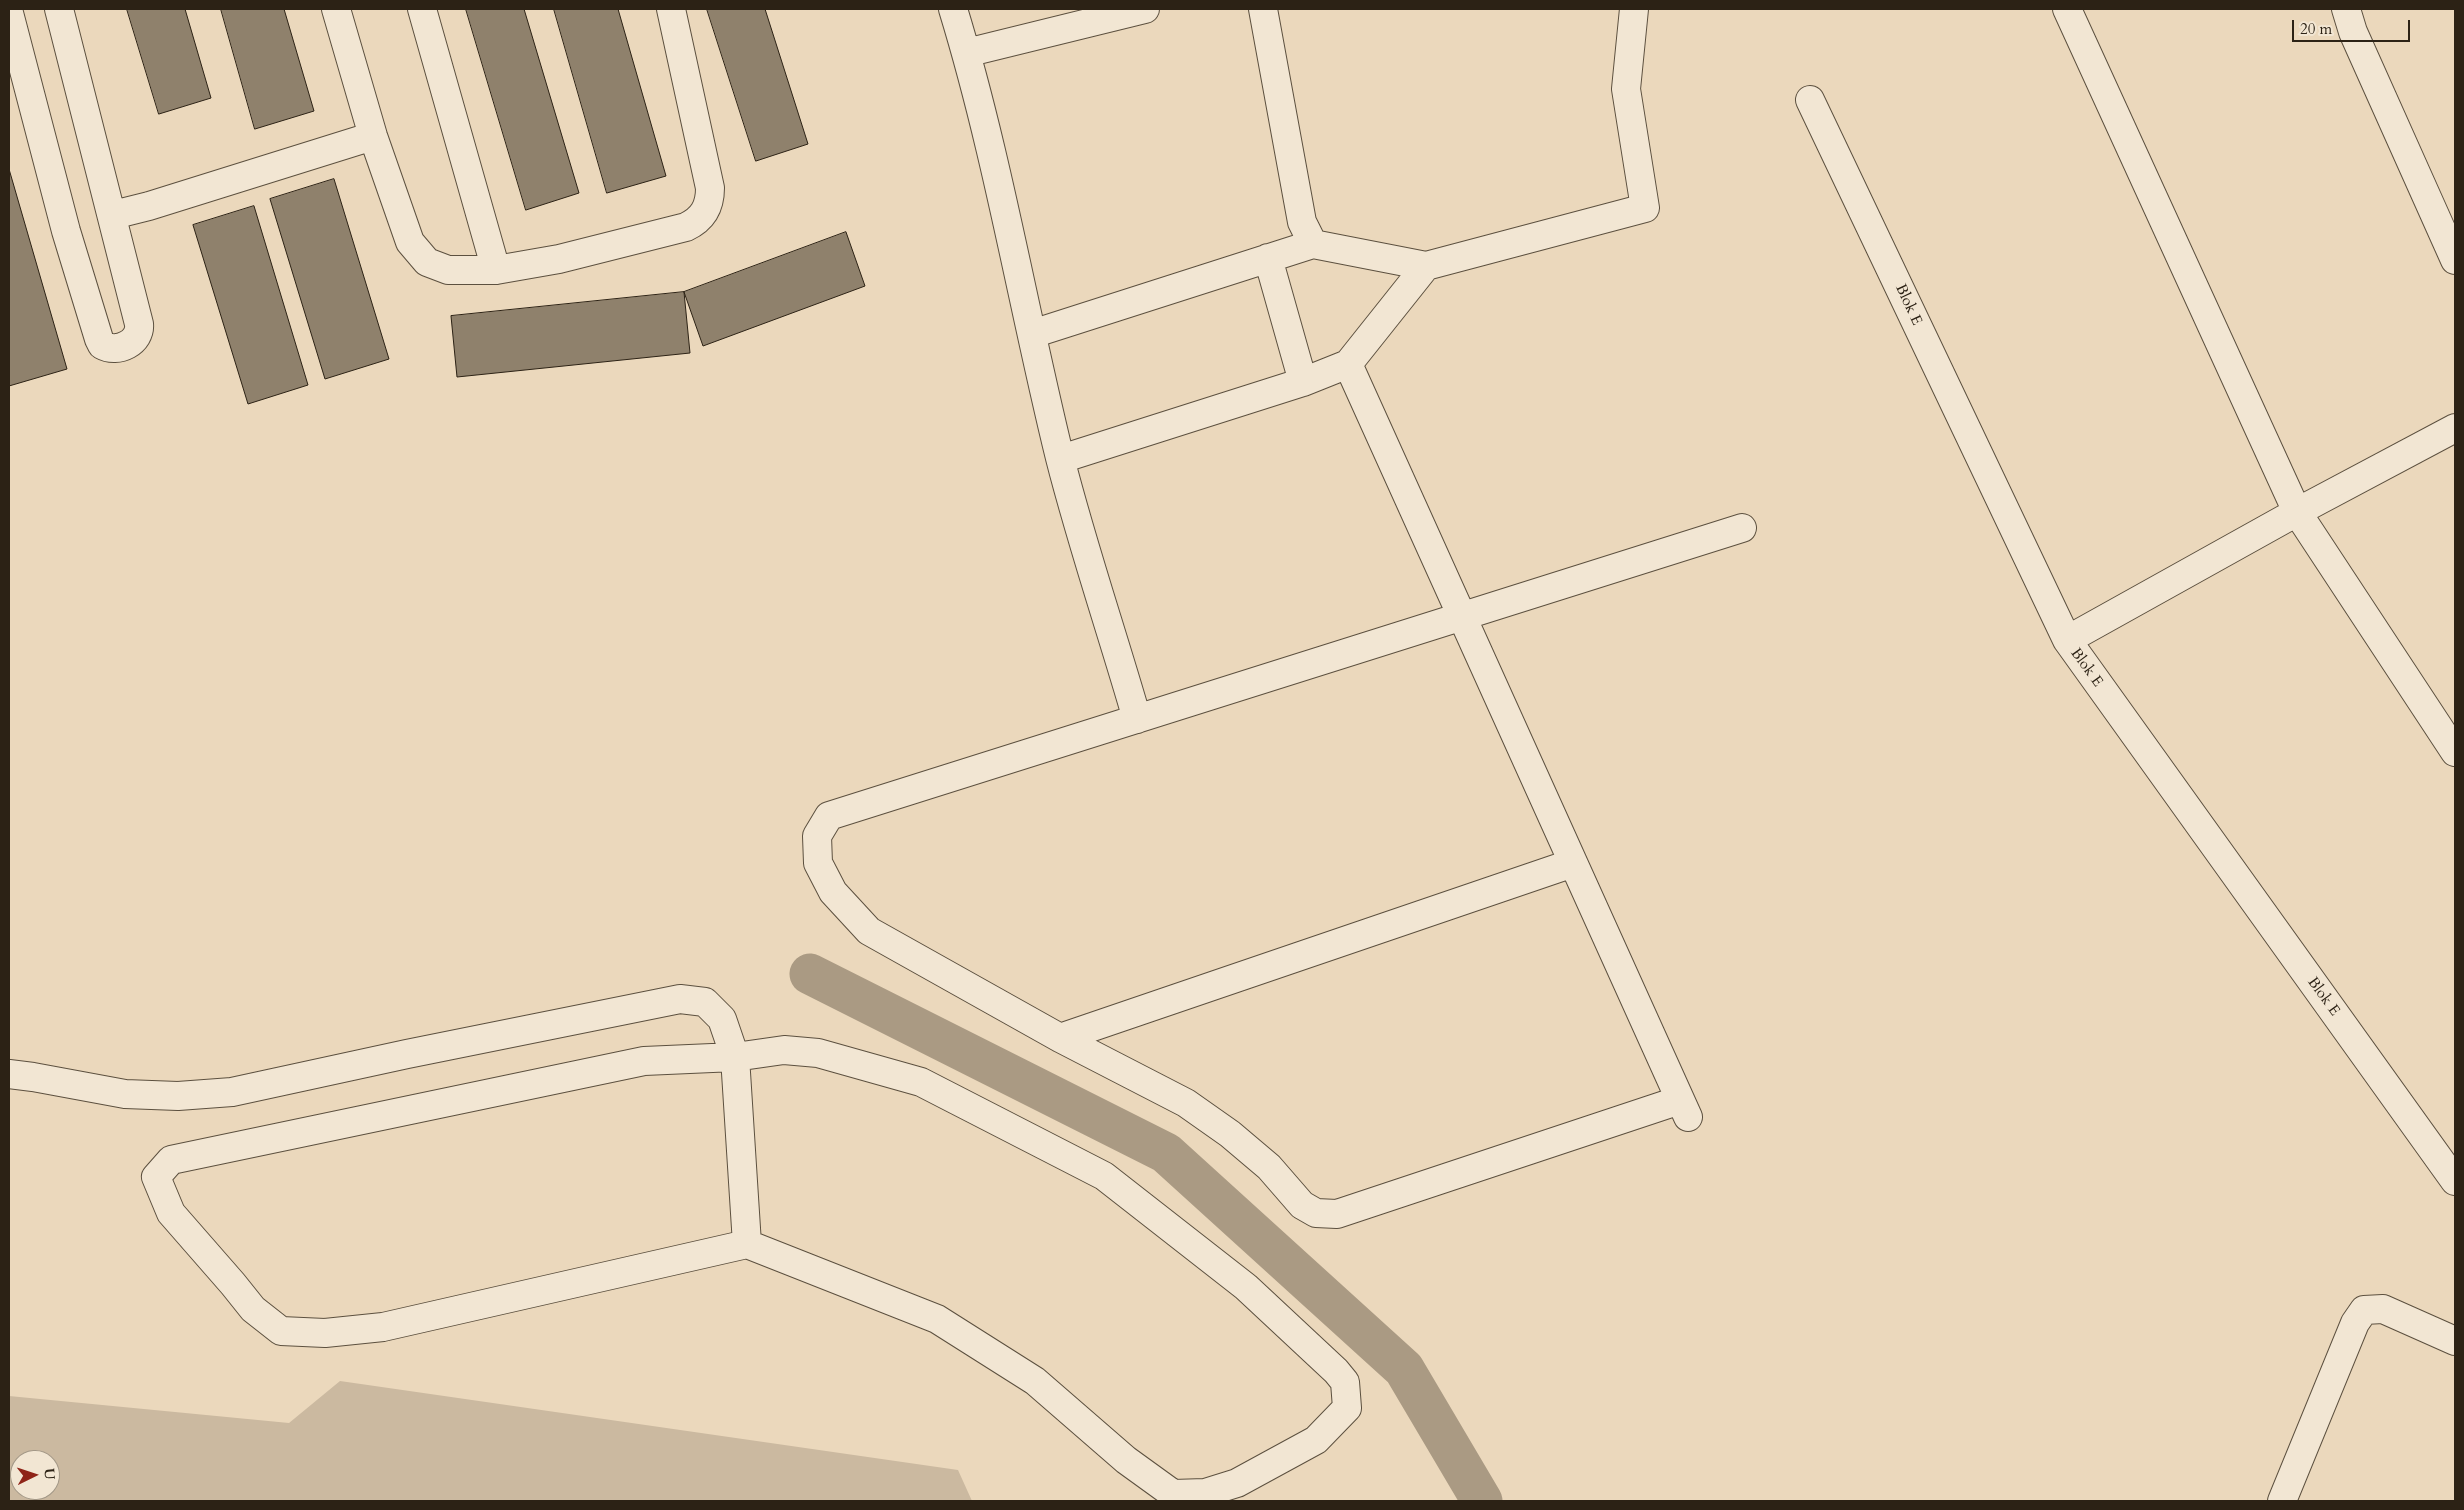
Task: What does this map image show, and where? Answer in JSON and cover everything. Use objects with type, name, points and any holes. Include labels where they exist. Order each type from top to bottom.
[{"type":"street","points":[[9,13],[66,231],[99,339],[102,345],[112,348],[134,341],[140,330],[114,215],[59,9]]},
{"type":"street","points":[[336,9],[373,136],[410,242],[427,262],[448,270],[496,270],[558,259],[686,228],[698,221],[706,210],[710,199],[710,188],[671,9]]},
{"type":"street","points":[[422,9],[496,270]]},
{"type":"street","points":[[953,9],[1005,207],[1061,459],[1137,719]]},
{"type":"street","points":[[966,53],[1145,9]]},
{"type":"street","points":[[1263,9],[1302,222],[1312,244]]},
{"type":"street","points":[[1032,334],[1312,244],[1426,266],[1645,208],[1626,89],[1634,9]]},
{"type":"street","points":[[2067,9],[2297,512],[2455,752]]},
{"type":"street","points":[[2346,9],[2354,32],[2455,260]]},
{"type":"street","name":"Blok E","points":[[1810,100],[2066,640],[2455,1181]]},
{"type":"street","points":[[114,215],[149,206],[373,136]]},
{"type":"street","points":[[1268,258],[1303,382]]},
{"type":"street","points":[[1061,459],[1303,382],[1348,364],[1426,266]]},
{"type":"street","points":[[1348,364],[1462,617],[1574,863],[1684,1108],[1337,1214],[1316,1213],[1302,1205],[1268,1167],[1230,1134],[1186,1102],[1060,1038],[869,930],[834,892],[818,863],[816,836],[829,816],[1462,617],[1742,528]]},
{"type":"street","points":[[2066,640],[2297,512],[2455,428]]},
{"type":"street","points":[[1060,1038],[1574,863]]},
{"type":"street","points":[[9,1074],[33,1076],[125,1094],[178,1096],[232,1092],[680,999],[705,1002],[722,1019],[735,1057],[747,1244]]},
{"type":"street","points":[[784,1050],[818,1053],[921,1082],[1104,1176],[1246,1286],[1336,1371],[1345,1382],[1347,1408],[1316,1440],[1237,1482],[1205,1493],[1173,1494],[1126,1460],[1035,1381],[937,1319],[747,1244],[384,1327],[325,1333],[281,1331],[253,1309],[171,1213],[156,1176],[171,1160],[644,1061],[735,1057],[784,1050]]},
{"type":"street","points":[[2282,1501],[2355,1323],[2364,1310],[2383,1309],[2455,1341]]},
{"type":"shaded area","points":[[340,1381],[958,1470],[972,1501],[9,1501],[9,1396],[289,1423]]},
{"type":"building","points":[[127,9],[185,9],[211,98],[159,114]]},
{"type":"building","points":[[221,9],[284,9],[314,111],[255,129]]},
{"type":"building","points":[[466,9],[524,9],[579,193],[526,210]]},
{"type":"building","points":[[554,9],[618,9],[666,176],[607,193]]},
{"type":"building","points":[[707,9],[765,9],[808,144],[756,161]]},
{"type":"building","points":[[9,169],[67,369],[9,386]]},
{"type":"building","points":[[334,179],[389,359],[325,379],[270,199]]},
{"type":"building","points":[[254,206],[308,385],[248,404],[193,225]]},
{"type":"building","points":[[846,232],[865,286],[703,346],[684,292]]},
{"type":"building","points":[[684,292],[690,353],[457,377],[451,316]]},
{"type":"waterway","points":[[810,974],[1166,1153],[1404,1369],[1482,1501]]}]
